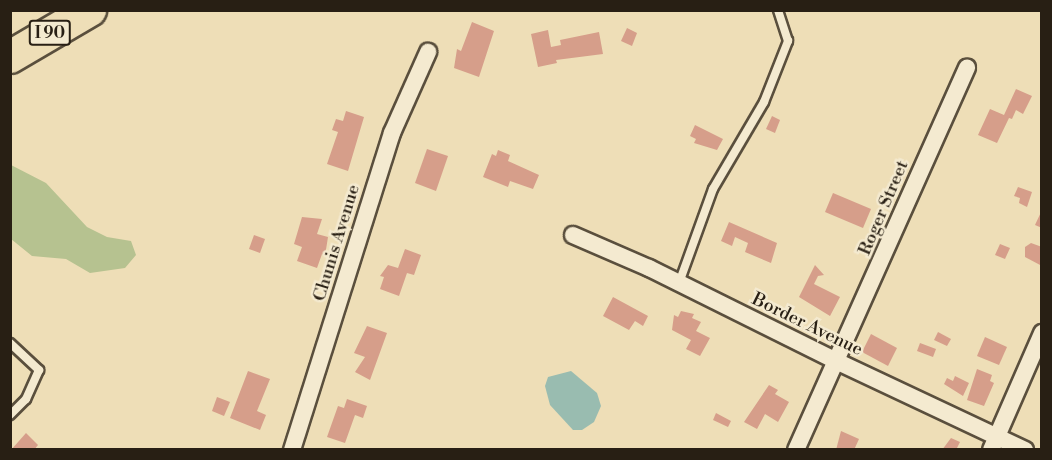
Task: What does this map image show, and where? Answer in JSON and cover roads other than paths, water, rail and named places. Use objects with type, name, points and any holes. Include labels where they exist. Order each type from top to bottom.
[{"type":"highway","name":"I 90","points":[[10,57],[90,10]]},
{"type":"street","name":"Chunis Avenue","points":[[292,450],[392,133],[428,52]]},
{"type":"street","name":"Roger Street","points":[[796,450],[967,68]]},
{"type":"street","name":"Border Avenue","points":[[573,235],[679,283],[994,443],[1025,450]]},
{"type":"street","points":[[994,443],[1041,333]]},
{"type":"lane","points":[[679,283],[713,189],[764,102],[788,41],[778,10]]},
{"type":"lane","points":[[10,343],[39,370],[27,399],[10,415]]},
{"type":"water","points":[[571,371],[597,393],[601,406],[594,422],[582,430],[573,430],[550,405],[545,386],[548,377]]}]
